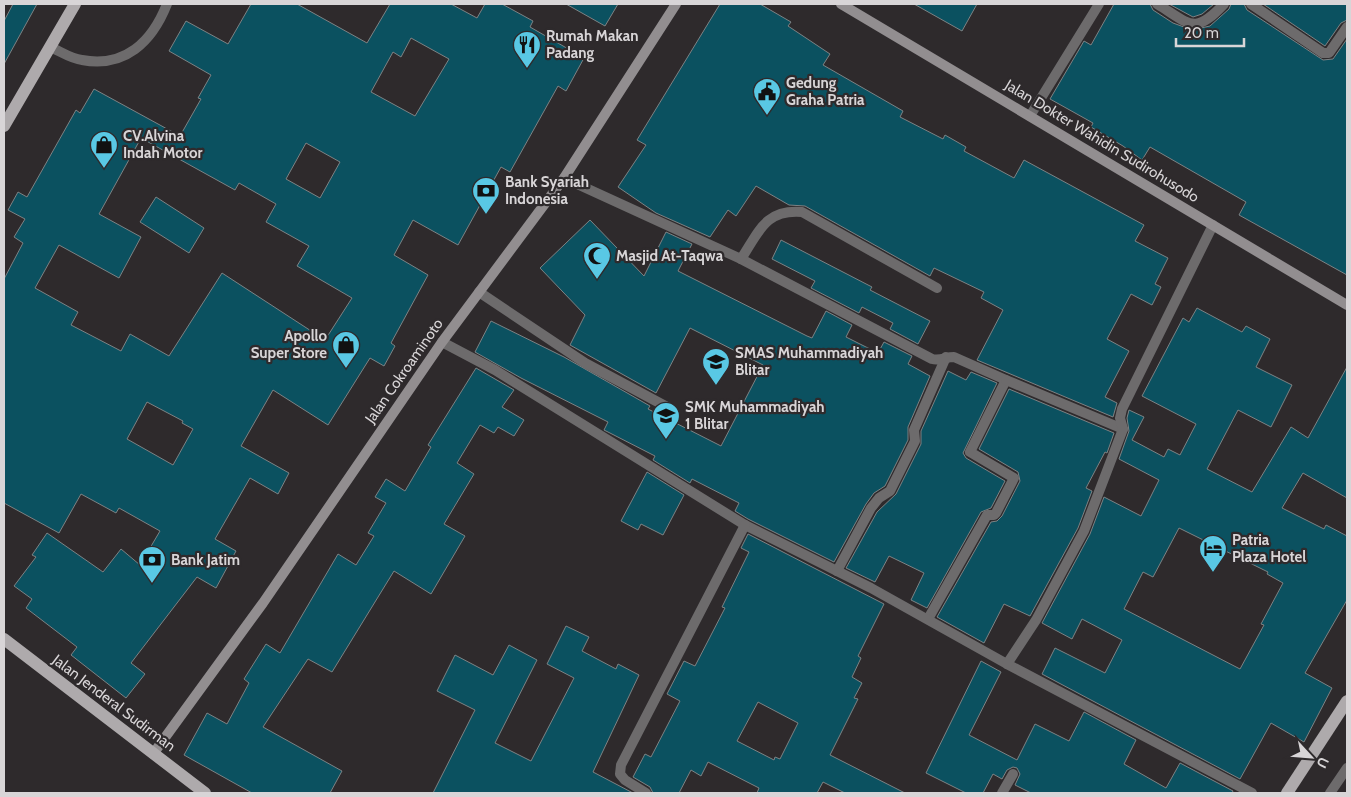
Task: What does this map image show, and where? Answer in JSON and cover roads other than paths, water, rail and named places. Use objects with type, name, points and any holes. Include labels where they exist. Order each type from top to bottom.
[{"type":"main road","points":[[4,126],[75,4]]},
{"type":"main road","name":"Jalan Cokroaminoto","points":[[153,754],[263,603],[442,342],[564,178],[676,4]]},
{"type":"main road","name":"Jalan Dokter Wahidin Sudirohusodo","points":[[841,4],[1347,304]]},
{"type":"main road","name":"Jalan Jenderal Sudirman","points":[[4,639],[205,793]]},
{"type":"main road","points":[[1287,793],[1347,701]]},
{"type":"street","points":[[50,47],[80,60],[98,62],[120,59],[142,45],[162,17],[167,4]]},
{"type":"street","points":[[1030,116],[1099,4]]},
{"type":"street","points":[[1157,4],[1187,22],[1199,24],[1212,17],[1224,4]]},
{"type":"street","points":[[1252,4],[1327,53],[1333,50],[1347,27]]},
{"type":"street","points":[[564,178],[741,259],[932,360],[938,361],[946,357],[954,357],[1123,429]]},
{"type":"street","points":[[741,259],[766,220],[786,211],[802,212],[937,288]]},
{"type":"street","points":[[1008,664],[1036,620],[1084,531],[1123,429],[1120,418],[1122,409],[1213,225]]},
{"type":"street","points":[[479,292],[585,363],[669,408]]},
{"type":"street","points":[[442,342],[495,370],[745,525],[928,619],[1008,664],[1252,793]]},
{"type":"street","points":[[837,571],[871,508],[879,498],[890,491],[901,471],[915,441],[914,430],[946,357]]},
{"type":"street","points":[[928,619],[987,515],[994,515],[1014,478],[970,452],[1006,380]]},
{"type":"street","points":[[646,793],[625,780],[620,774],[621,765],[745,525]]},
{"type":"street","points":[[1330,793],[1347,768]]},
{"type":"street","points":[[1002,793],[1012,774]]},
{"type":"place","name":"Rumah Makan Padang","points":[[527,69]]},
{"type":"place","name":"Gedung Graha Patria","points":[[767,116]]},
{"type":"place","name":"CV.Alvina Indah Motor","points":[[104,169]]},
{"type":"place","name":"Bank Syariah Indonesia","points":[[486,215]]},
{"type":"place","name":"Masjid At-Taqwa","points":[[597,280]]},
{"type":"place","name":"Apollo Super Store","points":[[346,369]]},
{"type":"place","name":"SMAS Muhammadiyah Blitar","points":[[716,386]]},
{"type":"place","name":"SMK Muhammadiyah 1 Blitar","points":[[666,440]]},
{"type":"place","name":"Patria Plaza Hotel","points":[[1213,573]]},
{"type":"place","name":"Bank Jatim","points":[[152,584]]}]
